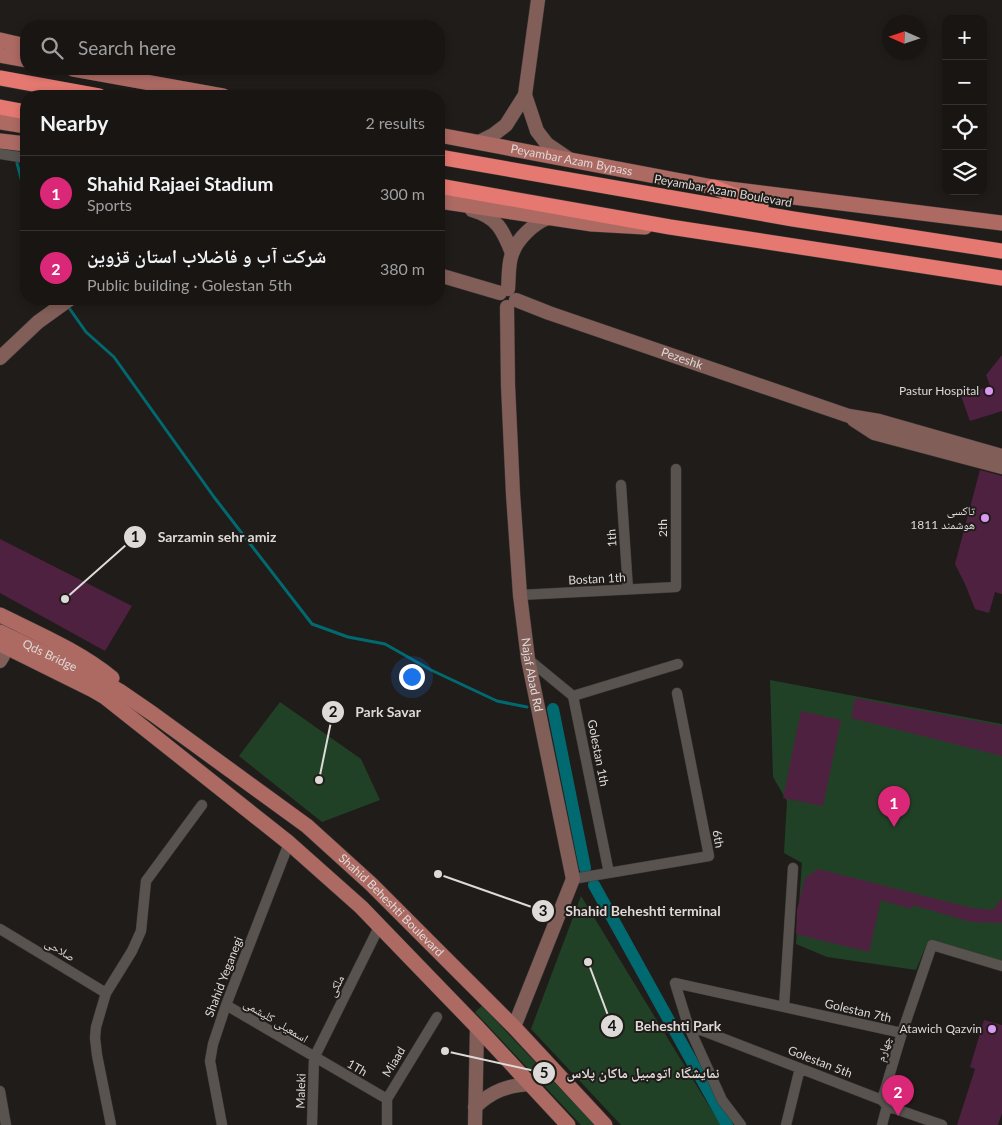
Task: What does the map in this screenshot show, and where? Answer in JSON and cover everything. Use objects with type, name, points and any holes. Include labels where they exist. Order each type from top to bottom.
[{"type":"highway","points":[[0,78],[66,90]]},
{"type":"highway","points":[[0,107],[20,111]]},
{"type":"highway","name":"Peyambar Azam Boulevard","points":[[445,158],[793,219],[1002,251]]},
{"type":"highway","points":[[445,187],[670,227],[1002,278]]},
{"type":"highway","points":[[712,187],[793,219]]},
{"type":"main road","points":[[0,40],[20,45]]},
{"type":"main road","points":[[0,55],[20,59]]},
{"type":"main road","points":[[105,75],[189,90]]},
{"type":"main road","points":[[132,75],[166,86]]},
{"type":"main road","points":[[0,122],[20,125]]},
{"type":"main road","name":"Peyambar Azam Bypass","points":[[445,136],[712,187],[1002,223]]},
{"type":"main road","points":[[0,141],[20,143]]},
{"type":"main road","points":[[445,202],[609,226],[670,227]]},
{"type":"main road","name":"Shahid Beheshti Boulevard","points":[[0,615],[63,646],[96,665],[153,714],[307,826],[371,884],[514,1027],[606,1125]]},
{"type":"main road","name":"Qds Bridge","points":[[0,632],[96,684]]},
{"type":"main road","name":"Shahid Beheshti Boulevard","points":[[1,654],[138,724]]},
{"type":"main road","name":"Qds Bridge","points":[[1,654],[96,684]]},
{"type":"main road","name":"Shahid Beheshti Boulevard","points":[[96,684],[153,714]]},
{"type":"main road","name":"Shahid Beheshti Boulevard","points":[[96,684],[138,724],[289,843],[380,925],[568,1125]]},
{"type":"street","points":[[479,142],[493,135],[506,125],[525,95],[538,0]]},
{"type":"street","points":[[525,95],[537,131],[547,144],[569,160]]},
{"type":"street","points":[[0,154],[20,157]]},
{"type":"street","points":[[445,202],[490,217],[498,224],[506,236],[512,253]]},
{"type":"street","points":[[512,253],[527,231],[540,221],[548,218]]},
{"type":"street","name":"Najaf Abad Rd","points":[[512,253],[508,297],[512,484],[520,595],[528,658],[574,879]]},
{"type":"street","name":"Pezeshk","points":[[445,277],[508,297],[549,313],[849,416],[879,421],[1002,456]]},
{"type":"street","points":[[0,358],[38,322],[62,305]]},
{"type":"street","name":"Pezeshk","points":[[849,416],[874,433],[1002,467]]},
{"type":"street","name":"2th","points":[[676,469],[676,587]]},
{"type":"street","name":"1th","points":[[621,485],[628,589]]},
{"type":"street","name":"Bostan 1th","points":[[520,595],[676,587]]},
{"type":"street","points":[[528,658],[573,696],[678,664]]},
{"type":"street","name":"6th","points":[[574,879],[709,856],[677,693]]},
{"type":"street","name":"Golestan 1th","points":[[573,696],[609,873]]},
{"type":"street","points":[[111,1125],[94,1038],[106,992],[132,951],[141,931],[146,881],[202,805]]},
{"type":"street","name":"Shahid Yeganegi","points":[[222,1125],[210,1061],[213,1044],[226,1005],[289,843]]},
{"type":"street","points":[[784,1007],[794,868]]},
{"type":"street","points":[[514,1027],[574,879]]},
{"type":"street","name":"ملکی","points":[[314,1058],[380,925]]},
{"type":"street","name":"صلاحی","points":[[0,929],[106,992]]},
{"type":"street","name":"Golestan 7th","points":[[688,1024],[675,983],[902,1034],[932,945],[1002,966]]},
{"type":"street","name":"اسمعیلی کلیشمی","points":[[226,1005],[314,1058]]},
{"type":"street","name":"Miaad","points":[[386,1099],[437,1017]]},
{"type":"street","points":[[688,1024],[722,1100],[742,1125]]},
{"type":"street","name":"Golestan 5th","points":[[688,1024],[942,1125]]},
{"type":"street","points":[[474,1125],[477,1027]]},
{"type":"street","name":"چهارم","points":[[882,1125],[884,1103],[902,1034]]},
{"type":"street","name":"1Th","points":[[314,1058],[386,1099]]},
{"type":"street","name":"Maleki","points":[[312,1125],[314,1058]]},
{"type":"street","points":[[786,1125],[800,1068]]},
{"type":"street","points":[[475,1107],[487,1096],[500,1089],[515,1085],[531,1084]]},
{"type":"street","points":[[0,1091],[6,1125]]},
{"type":"street","points":[[386,1099],[387,1125]]},
{"type":"green space","points":[[770,680],[1002,724],[1002,963],[928,941],[916,970],[827,957],[796,944],[802,863],[784,853],[787,801],[773,777]]},
{"type":"green space","points":[[280,702],[361,759],[380,800],[322,822],[239,756]]},
{"type":"green space","points":[[581,896],[720,1125],[621,1125],[531,1029]]},
{"type":"green space","points":[[482,1006],[595,1125],[581,1125],[475,1012]]},
{"type":"building","name":"Pastur Hospital","points":[[1002,355],[1002,411],[970,421],[961,396],[990,386],[986,375]]},
{"type":"building","name":"تاکسی هوشمند 1811","points":[[980,470],[1002,476],[1002,594],[995,592],[989,613],[975,609],[955,564]]},
{"type":"building","points":[[0,539],[132,606],[105,651],[0,593]]},
{"type":"building","points":[[855,698],[1002,726],[1002,756],[851,718]]},
{"type":"building","points":[[801,711],[841,720],[823,806],[783,798]]},
{"type":"building","points":[[818,869],[972,908],[993,910],[1002,898],[1002,923],[971,922],[912,905],[911,909],[881,900],[869,952],[796,934],[797,910],[805,878]]},
{"type":"building","points":[[984,1020],[1002,1025],[1002,1113],[998,1125],[957,1125],[975,1069],[970,1067]]},
{"type":"waterway","points":[[17,163],[20,175]]},
{"type":"waterway","points":[[67,305],[86,332],[114,357],[214,497],[312,624],[348,637],[385,644],[431,670],[497,701],[527,707]]},
{"type":"waterway","points":[[553,709],[585,868]]},
{"type":"waterway","points":[[594,885],[727,1125]]},
{"type":"place","name":"Pastur Hospital","points":[[989,391]]},
{"type":"place","name":"تاکسی هوشمند 1811","points":[[985,518]]},
{"type":"place","name":"Sarzamin sehr amiz","points":[[65,599]]},
{"type":"place","name":"Park Savar","points":[[319,780]]},
{"type":"place","name":"Shahid Rajaei Stadium","points":[[894,827]]},
{"type":"place","name":"Shahid Beheshti terminal","points":[[438,874]]},
{"type":"place","name":"Beheshti Park","points":[[588,962]]},
{"type":"place","name":"Atawich Qazvin","points":[[992,1029]]},
{"type":"place","name":"نمایشگاه اتومبیل ماکان پلاس","points":[[445,1051]]},
{"type":"place","name":"شرکت آب و فاضلاب استان قزوین","points":[[898,1116]]}]
